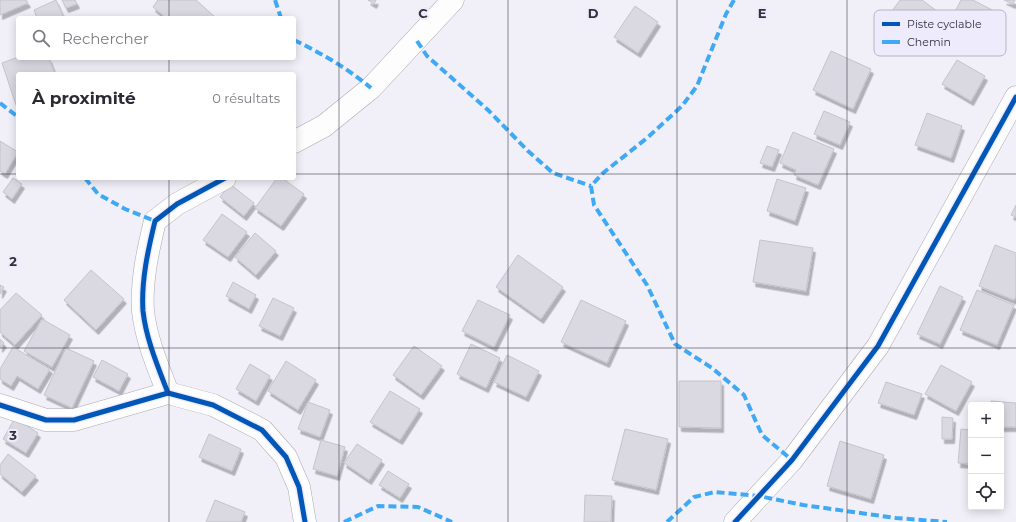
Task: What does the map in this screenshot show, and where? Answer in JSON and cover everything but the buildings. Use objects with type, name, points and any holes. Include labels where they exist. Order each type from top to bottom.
[{"type":"street","points":[[296,141],[324,126],[371,88],[453,0]]},
{"type":"street","points":[[735,522],[792,460],[878,346],[1016,97]]},
{"type":"street","points":[[168,393],[152,348],[143,312],[144,269],[154,221],[177,204],[221,180]]},
{"type":"street","points":[[0,405],[46,420],[74,420],[168,393],[213,405],[262,430],[286,457],[299,487],[305,522]]},
{"type":"marked path","points":[[275,0],[280,16]]},
{"type":"marked path","points":[[734,0],[726,14],[697,86],[682,106],[647,138],[603,173],[591,186],[594,205],[647,285],[675,344],[712,368],[744,395],[762,435],[792,460]]},
{"type":"marked path","points":[[296,41],[334,61],[371,88]]},
{"type":"marked path","points":[[417,41],[427,56],[488,110],[528,151],[553,173],[591,186]]},
{"type":"marked path","points":[[0,103],[16,115]]},
{"type":"marked path","points":[[87,180],[98,194],[125,209],[155,221]]},
{"type":"marked path","points":[[667,522],[694,497],[715,492],[759,496],[803,505],[896,518],[947,522]]},
{"type":"marked path","points":[[344,522],[378,506],[418,507],[452,522]]},
{"type":"cycle path","points":[[735,522],[792,460],[878,346],[1016,97]]},
{"type":"cycle path","points":[[168,393],[156,363],[143,311],[144,277],[155,221],[177,204],[221,180]]},
{"type":"cycle path","points":[[0,405],[46,420],[74,420],[168,393],[213,405],[262,430],[286,457],[299,487],[305,522]]}]
